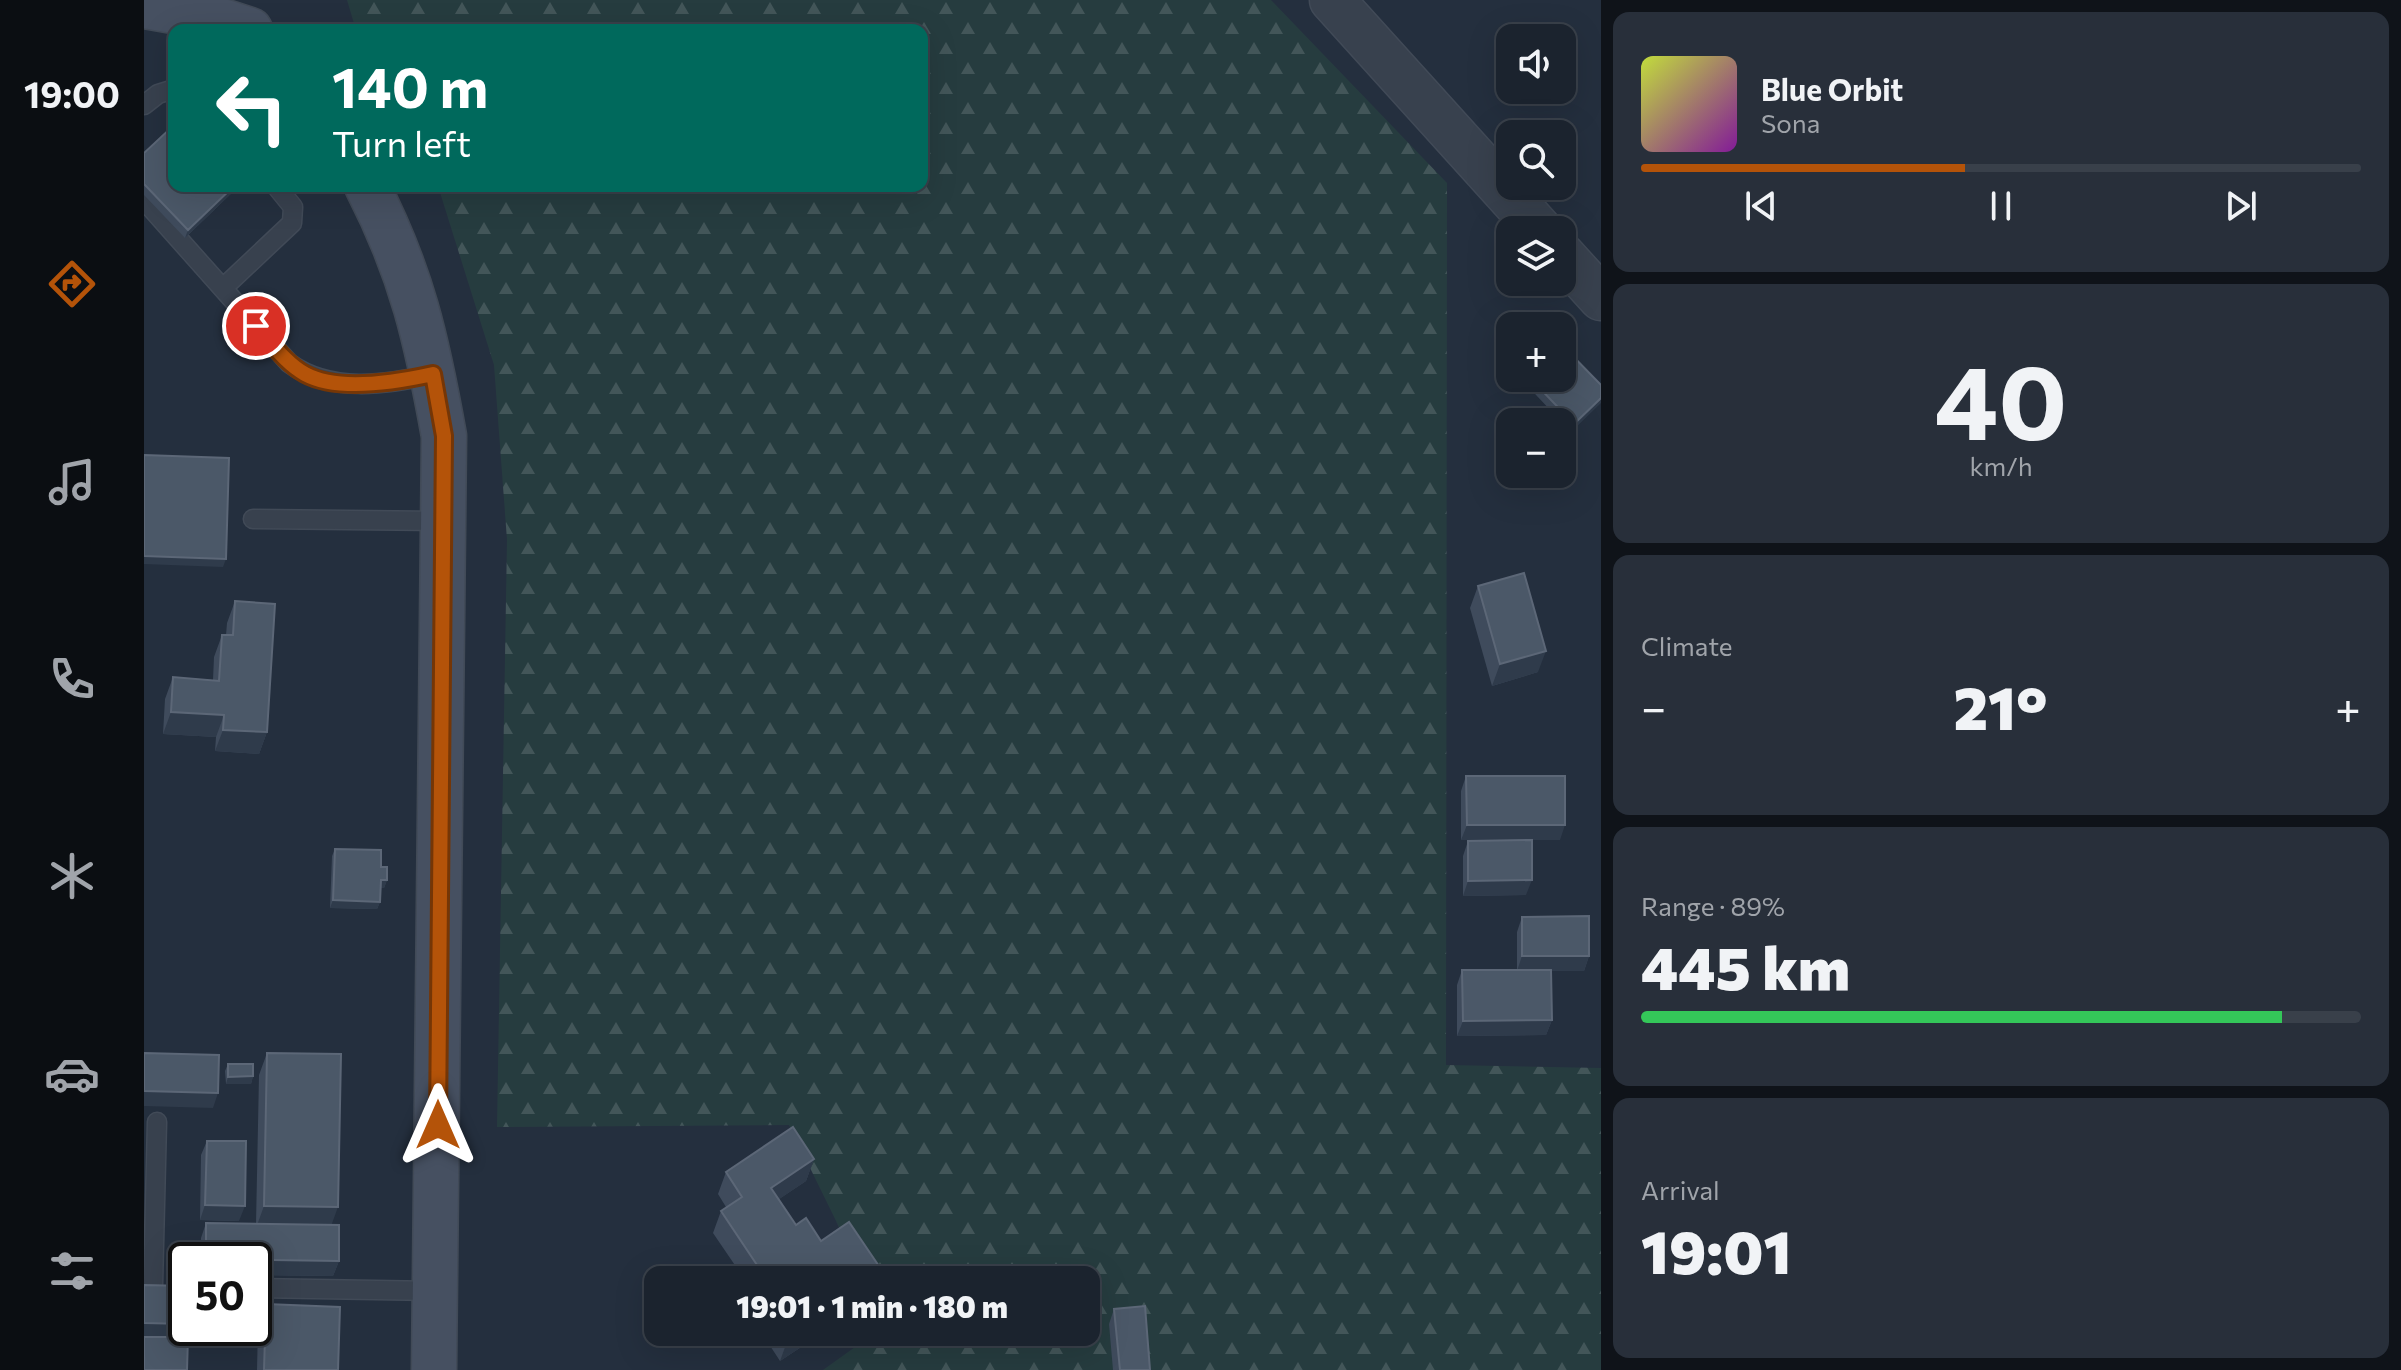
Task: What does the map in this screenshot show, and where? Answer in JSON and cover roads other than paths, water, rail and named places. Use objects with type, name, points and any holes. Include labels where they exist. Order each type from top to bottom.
[{"type":"main road","points":[[257,0],[273,24]]},
{"type":"main road","points":[[144,6],[232,24]]},
{"type":"main road","points":[[370,192],[396,242],[423,325],[444,436],[434,1370]]},
{"type":"street","points":[[1332,0],[1527,216]]},
{"type":"street","points":[[1576,270],[1601,298]]},
{"type":"lane","points":[[144,105],[168,91]]},
{"type":"lane","points":[[223,288],[292,223],[293,207],[281,192]]},
{"type":"lane","points":[[144,200],[289,363],[321,381],[390,384],[433,374]]},
{"type":"lane","points":[[253,519],[443,521]]},
{"type":"lane","points":[[157,1122],[148,1286],[168,1287]]},
{"type":"lane","points":[[272,1288],[436,1291]]}]
